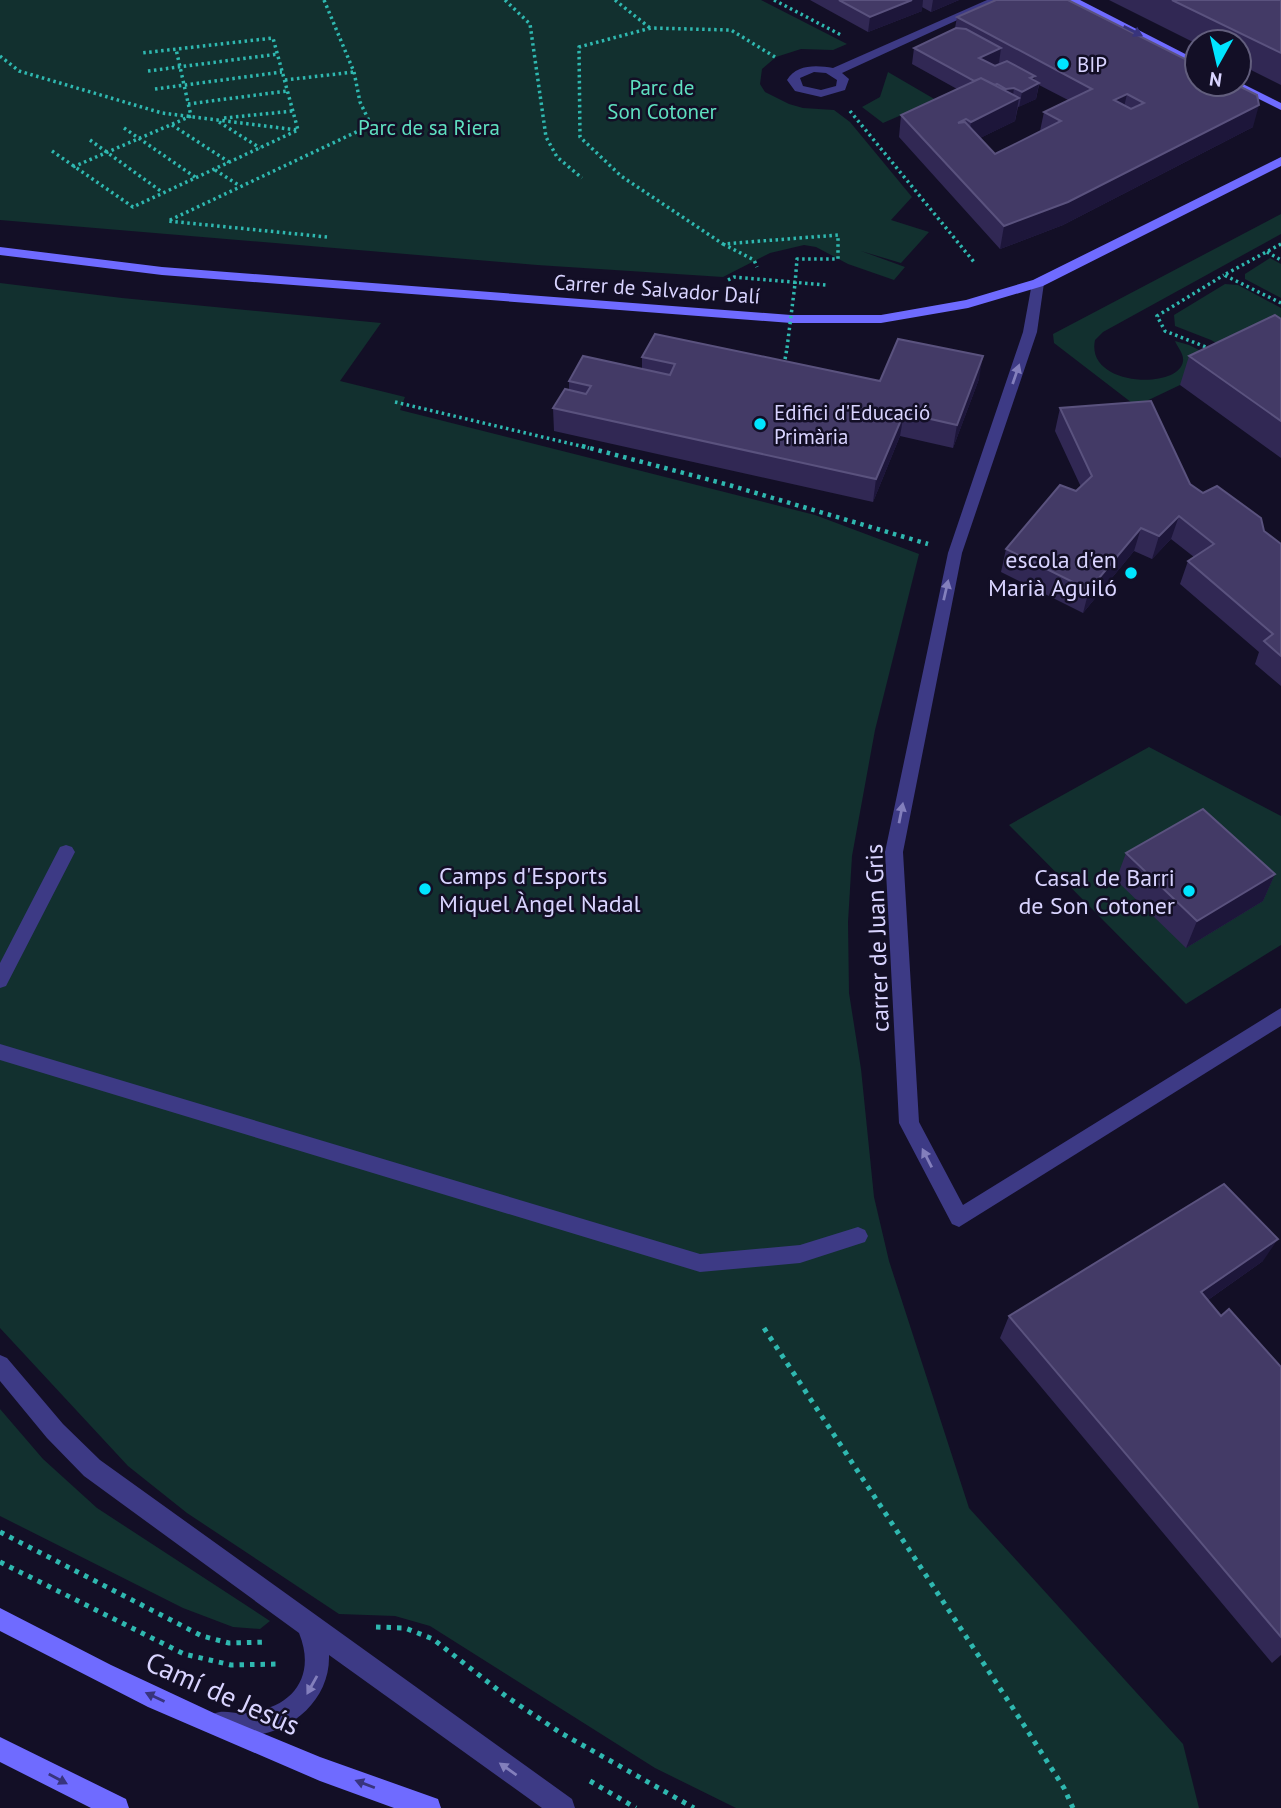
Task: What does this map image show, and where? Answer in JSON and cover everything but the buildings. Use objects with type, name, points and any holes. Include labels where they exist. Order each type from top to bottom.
[{"type":"street","points":[[834,72],[996,0]]},
{"type":"street","points":[[1072,0],[1183,57]]},
{"type":"street","points":[[1253,93],[1281,107]]},
{"type":"street","name":"Carrer de Salvador Dalí","points":[[0,251],[162,271],[791,319],[881,319],[968,304],[1038,283],[1281,161]]},
{"type":"street","name":"carrer de Juan Gris","points":[[1038,283],[1030,332],[955,553],[894,852],[909,1123],[958,1218],[1281,1016]]},
{"type":"street","points":[[0,981],[66,852]]},
{"type":"street","points":[[0,1052],[700,1263],[800,1254],[858,1236]]},
{"type":"street","points":[[0,1365],[55,1431],[92,1468],[564,1808]]},
{"type":"street","name":"Camí de Jesús","points":[[0,1619],[191,1714],[324,1769],[429,1808]]},
{"type":"street","points":[[191,1714],[227,1724],[242,1725],[278,1718],[293,1709],[313,1685],[320,1661],[319,1650],[304,1622]]},
{"type":"street","points":[[0,1749],[117,1808]]},
{"type":"path","points":[[324,0],[354,72],[360,102],[371,125],[168,221],[327,237]]},
{"type":"path","points":[[505,0],[530,24],[546,137],[557,156],[582,178]]},
{"type":"path","points":[[615,0],[651,28]]},
{"type":"path","points":[[775,0],[844,37]]},
{"type":"path","points":[[757,267],[754,260],[723,244],[621,176],[580,137],[579,47],[651,28],[731,30],[778,58]]},
{"type":"path","points":[[142,53],[273,38],[298,131]]},
{"type":"path","points":[[176,49],[191,116]]},
{"type":"path","points":[[148,71],[278,54]]},
{"type":"path","points":[[0,56],[19,71],[162,113],[298,131]]},
{"type":"path","points":[[155,89],[282,72]]},
{"type":"path","points":[[285,80],[354,72]]},
{"type":"path","points":[[188,104],[288,91]]},
{"type":"path","points":[[845,105],[974,262]]},
{"type":"path","points":[[216,119],[293,111]]},
{"type":"path","points":[[73,167],[191,116]]},
{"type":"path","points":[[216,119],[260,148]]},
{"type":"path","points":[[171,124],[230,162]]},
{"type":"path","points":[[124,128],[196,178]]},
{"type":"path","points":[[52,152],[133,207],[298,131]]},
{"type":"path","points":[[90,140],[163,193]]},
{"type":"path","points":[[214,169],[241,187]]},
{"type":"path","points":[[723,244],[838,235],[838,259],[797,259],[783,374]]},
{"type":"path","points":[[1219,354],[1165,331],[1157,316],[1281,244]]},
{"type":"path","points":[[1267,252],[1281,260]]},
{"type":"path","points":[[1224,275],[1281,303]]},
{"type":"path","points":[[727,280],[734,277],[826,285]]},
{"type":"path","points":[[793,296],[806,298]]},
{"type":"path","points":[[395,402],[463,417],[825,512],[955,553]]},
{"type":"path","points":[[764,1328],[1035,1742],[1064,1788],[1073,1808]]},
{"type":"green space","name":"Parc de sa Riera","points":[[0,0],[761,0],[847,44],[833,50],[801,49],[776,57],[762,69],[760,84],[765,92],[803,108],[834,110],[850,122],[912,197],[891,220],[929,232],[901,263],[861,251],[905,267],[894,280],[848,264],[816,247],[804,245],[770,253],[723,277],[537,265],[0,220]]},
{"type":"green space","points":[[888,72],[936,100],[883,123],[862,107],[880,97]]},
{"type":"green space","points":[[1281,214],[1281,234],[1103,332],[1095,340],[1096,356],[1104,367],[1118,375],[1134,379],[1167,377],[1178,370],[1183,358],[1175,341],[1211,356],[1180,385],[1136,406],[1054,343],[1053,334]]},
{"type":"green space","points":[[1270,258],[1281,264],[1281,298],[1245,279],[1245,274]]},
{"type":"green space","points":[[0,283],[122,298],[381,323],[340,381],[405,397],[400,410],[815,515],[919,554],[875,730],[852,856],[848,922],[849,993],[861,1069],[874,1197],[889,1261],[969,1508],[1183,1744],[1199,1808],[736,1808],[655,1768],[430,1626],[395,1616],[339,1614],[187,1513],[128,1466],[0,1328]]},
{"type":"green space","points":[[1225,284],[1238,285],[1281,308],[1281,355],[1238,356],[1211,340],[1175,326],[1174,315]]},
{"type":"green space","points":[[1149,747],[1281,816],[1281,945],[1186,1004],[1009,825]]},
{"type":"green space","points":[[0,1409],[43,1459],[97,1508],[270,1621],[260,1629],[233,1627],[183,1608],[0,1516]]},
{"type":"place","name":"BIP","points":[[1063,64]]},
{"type":"place","name":"Edifici d'Educació Primària","points":[[760,424]]},
{"type":"place","name":"escola d'en Marià Aguiló","points":[[1131,573]]},
{"type":"place","name":"Camps d'Esports Miquel Àngel Nadal","points":[[425,889]]},
{"type":"place","name":"Casal de Barri de Son Cotoner","points":[[1189,891]]},
{"type":"park label","name":"Parc de Son Cotoner","points":[[662,99]]}]
